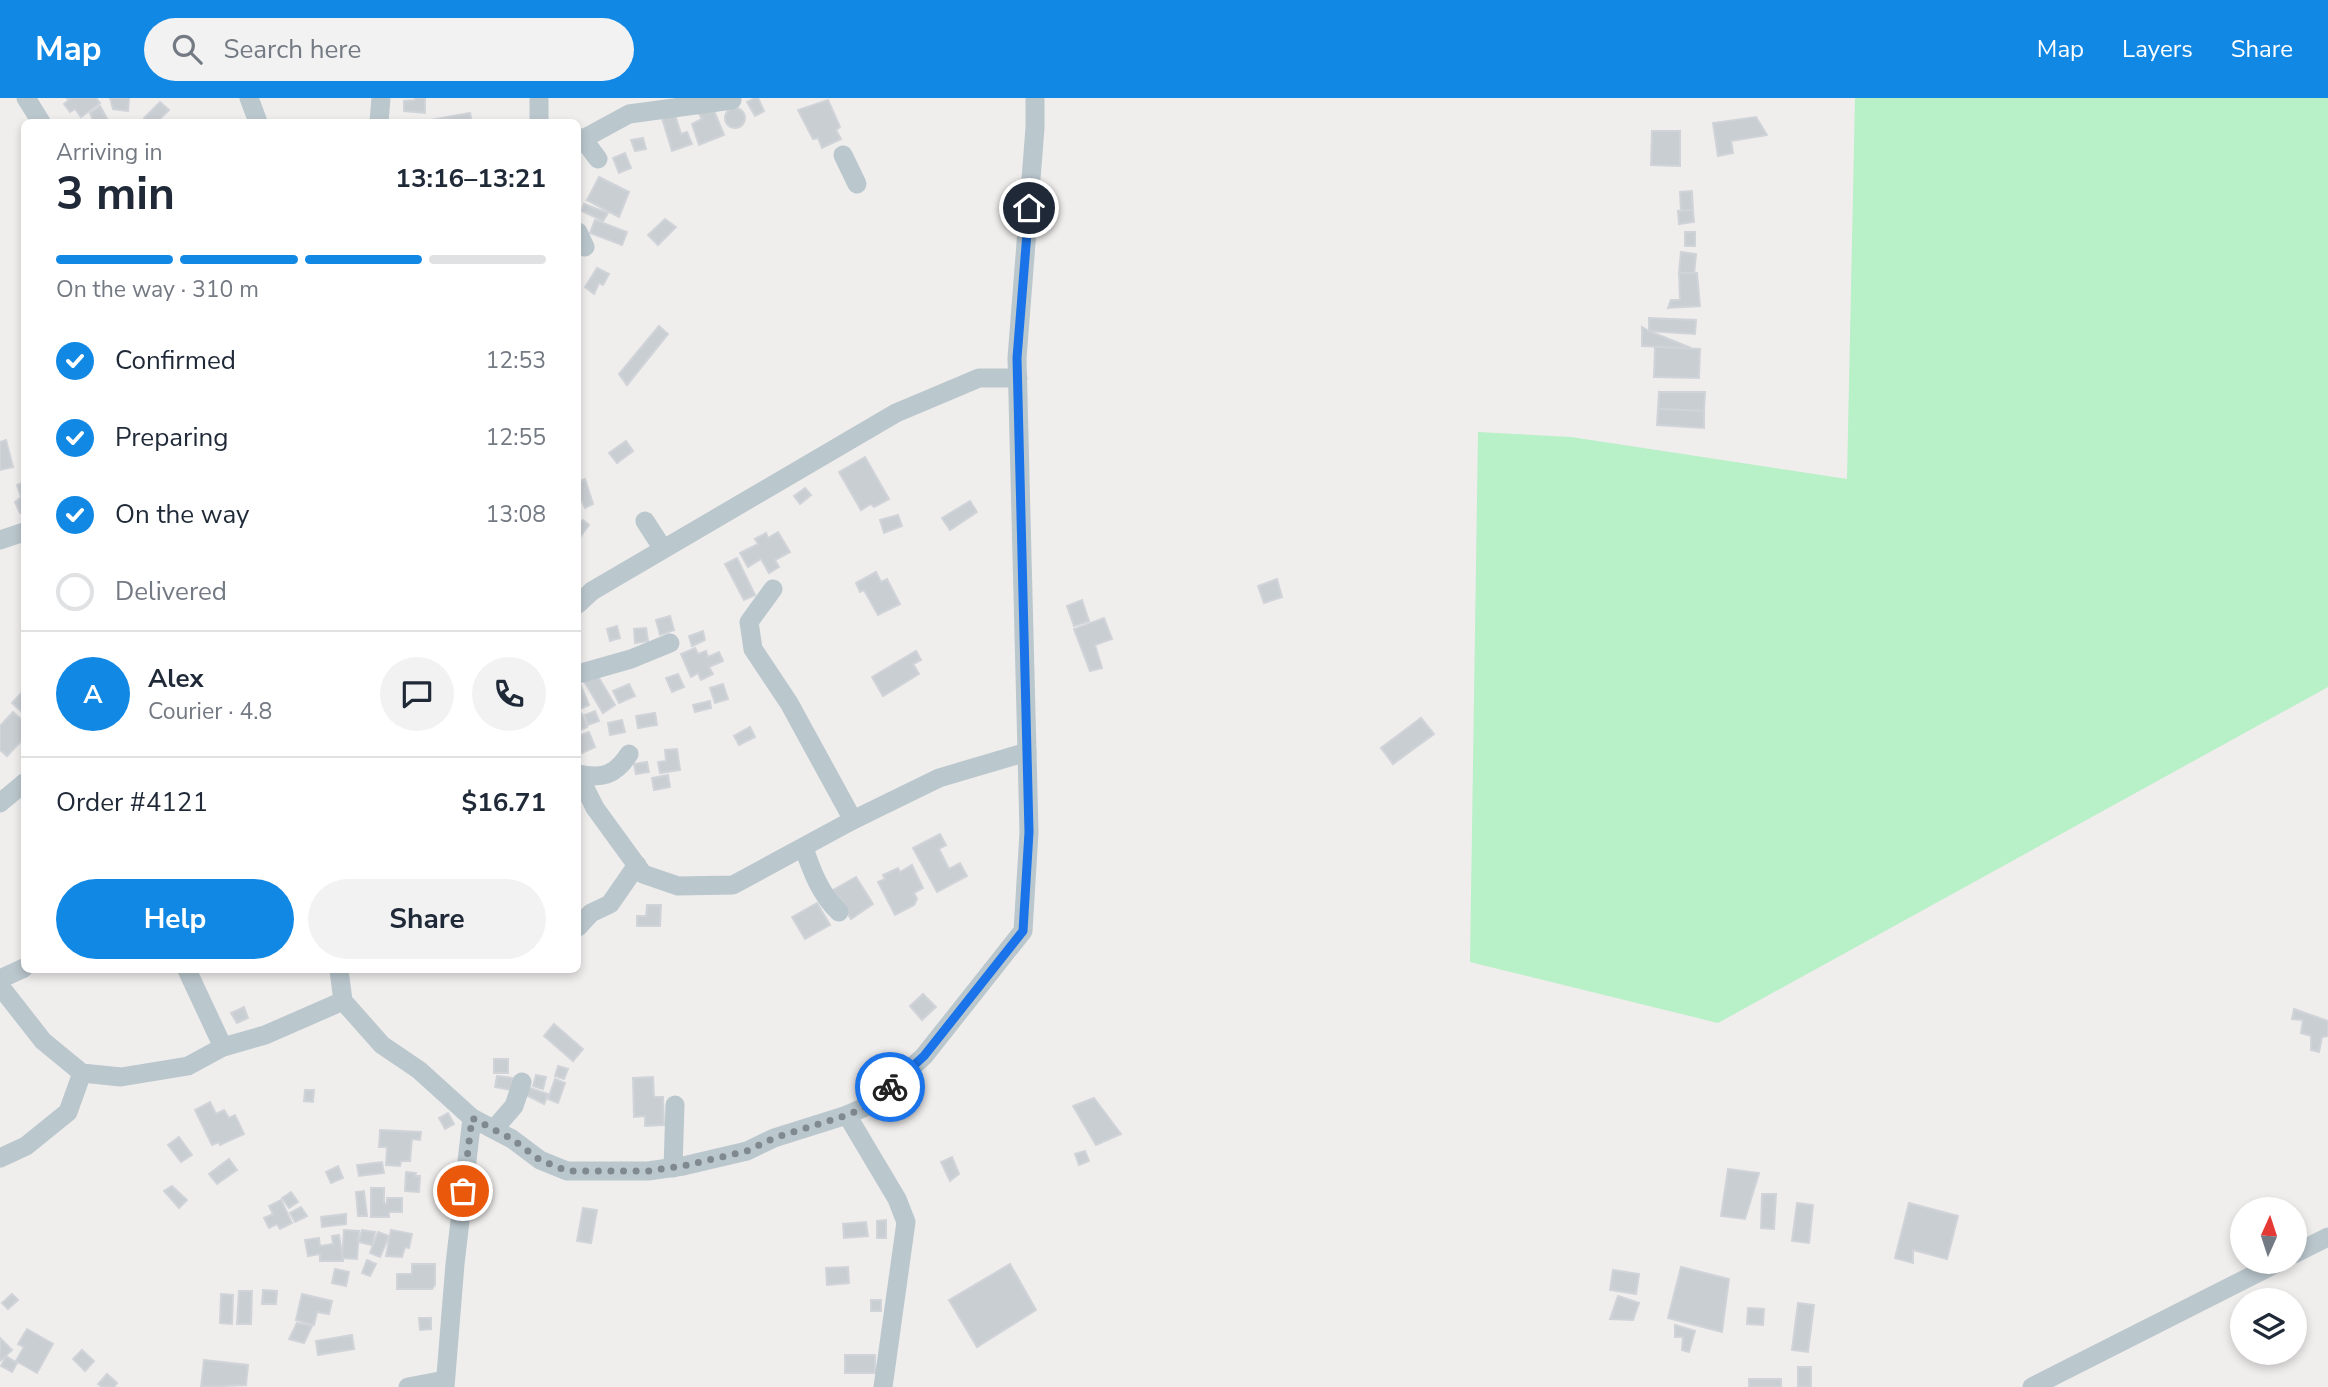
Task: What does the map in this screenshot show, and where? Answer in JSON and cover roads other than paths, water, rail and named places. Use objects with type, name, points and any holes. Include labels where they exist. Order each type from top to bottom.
[{"type":"street","points":[[26,98],[39,119]]},
{"type":"street","points":[[249,98],[257,119]]},
{"type":"street","points":[[379,119],[381,98]]},
{"type":"street","points":[[340,973],[343,1001],[382,1045],[419,1070],[472,1118],[512,1139],[540,1160],[567,1171],[648,1171],[747,1151],[774,1138],[848,1115],[872,1104],[924,1056],[1023,931],[1029,832],[1018,378],[1035,98]]},
{"type":"street","points":[[581,138],[629,114],[732,100]]},
{"type":"street","points":[[581,139],[598,159]]},
{"type":"street","points":[[843,155],[857,184]]},
{"type":"street","points":[[581,601],[593,591],[663,549],[896,413],[979,378],[1018,378]]},
{"type":"street","points":[[645,521],[663,549]]},
{"type":"street","points":[[773,589],[749,622],[753,649],[789,703],[853,820]]},
{"type":"street","points":[[581,673],[631,659],[670,643]]},
{"type":"street","points":[[581,780],[595,808],[643,874],[678,886],[733,885],[853,820],[939,778],[1027,752]]},
{"type":"street","points":[[581,775],[597,778],[621,767],[629,754]]},
{"type":"street","points":[[0,803],[21,786]]},
{"type":"street","points":[[804,848],[814,876],[828,902],[839,912]]},
{"type":"street","points":[[581,924],[591,913],[610,904],[637,865]]},
{"type":"street","points":[[0,979],[21,969]]},
{"type":"street","points":[[188,973],[223,1047]]},
{"type":"street","points":[[0,986],[43,1041],[82,1073],[121,1077],[188,1066],[223,1047],[265,1035],[343,1001]]},
{"type":"street","points":[[0,1158],[26,1146],[68,1112],[82,1073]]},
{"type":"street","points":[[494,1129],[514,1106],[522,1082]]},
{"type":"street","points":[[673,1168],[675,1105]]},
{"type":"street","points":[[848,1115],[897,1199],[906,1222],[883,1387]]},
{"type":"street","points":[[408,1387],[445,1383],[453,1275],[472,1118]]},
{"type":"street","points":[[2307,1248],[2328,1237]]},
{"type":"street","points":[[2032,1387],[2256,1274]]}]
